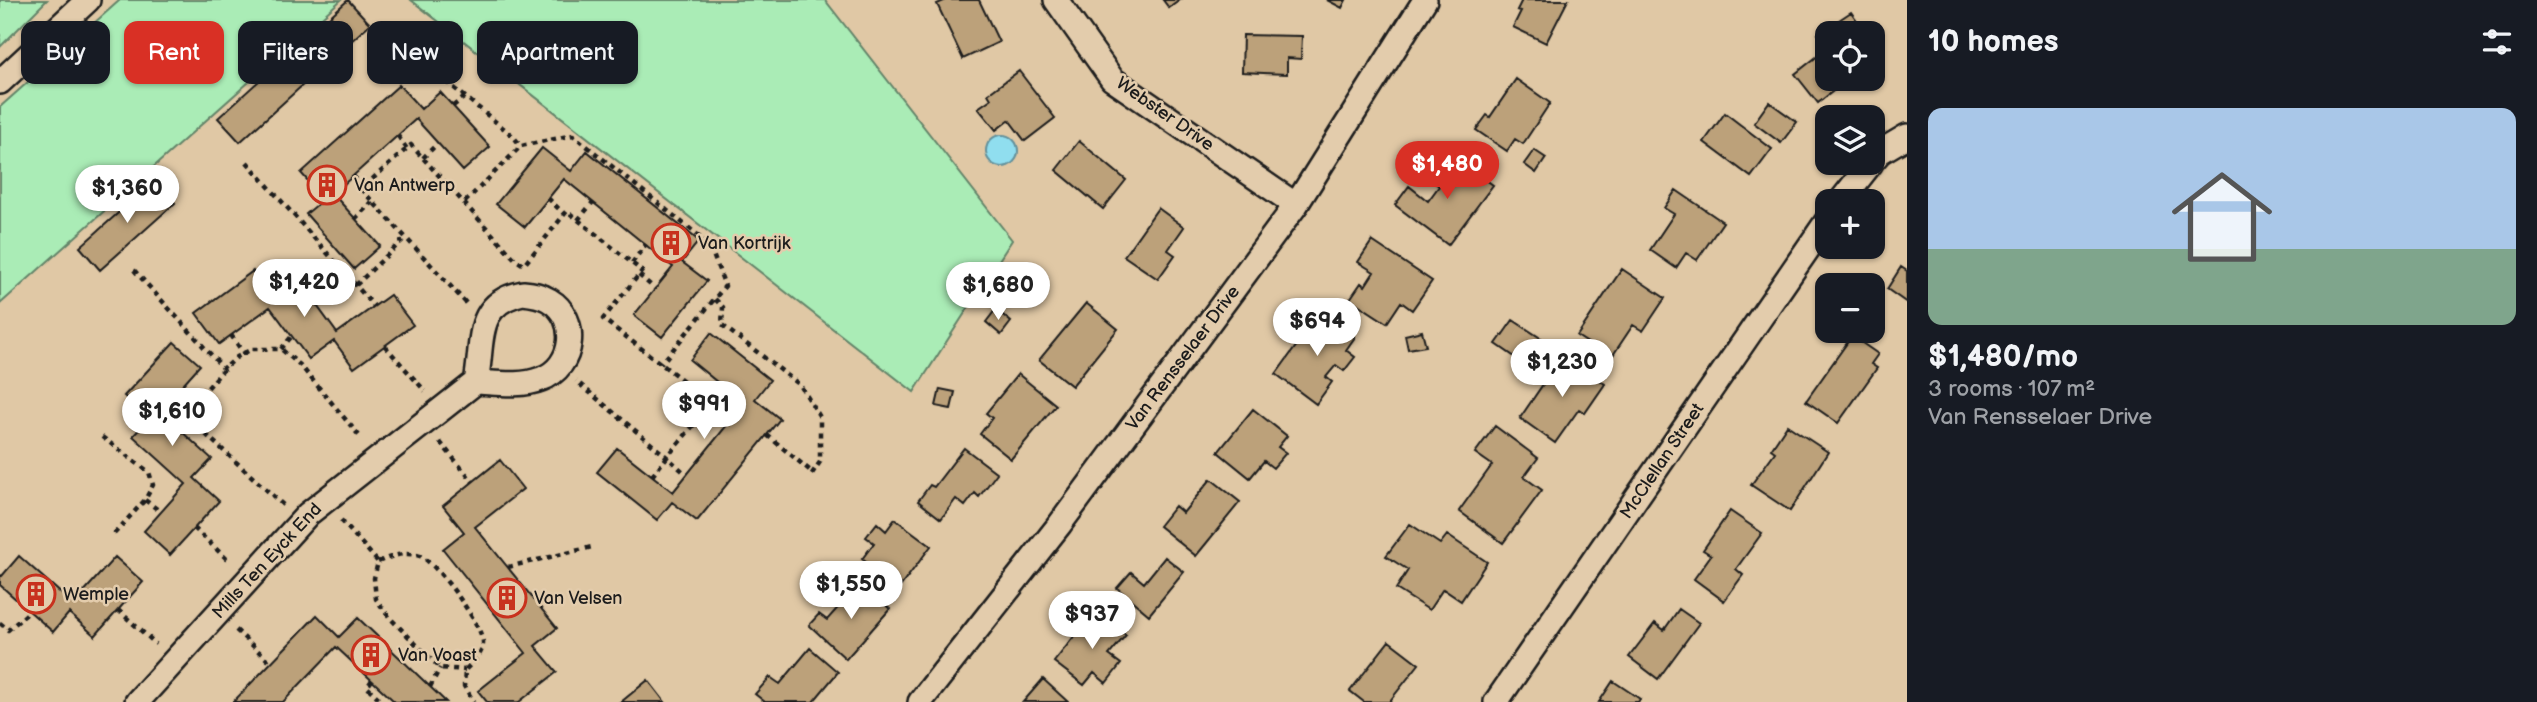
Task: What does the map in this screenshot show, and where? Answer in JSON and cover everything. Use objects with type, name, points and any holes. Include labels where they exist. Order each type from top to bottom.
[{"type":"street","points":[[0,82],[88,0]]},
{"type":"street","name":"Webster Drive","points":[[1056,0],[1112,79],[1296,205]]},
{"type":"street","name":"Van Rensselaer Drive","points":[[919,702],[1060,524],[1296,205],[1425,0]]},
{"type":"street","points":[[1885,149],[1907,136]]},
{"type":"street","points":[[1851,189],[1862,175]]},
{"type":"street","name":"McClellan Street","points":[[1496,702],[1815,237]]},
{"type":"street","points":[[523,293],[552,301],[569,325],[568,354],[560,366],[551,375],[540,380],[515,383],[476,382],[484,321],[490,310],[499,301],[523,293]]},
{"type":"street","name":"Mills Ten Eyck End","points":[[137,702],[300,522],[476,382]]},
{"type":"path","points":[[450,84],[513,136],[521,146]]},
{"type":"path","points":[[453,106],[466,97]]},
{"type":"path","points":[[465,202],[521,146],[573,135],[709,244],[725,286],[661,364]]},
{"type":"path","points":[[397,136],[407,149]]},
{"type":"path","points":[[423,158],[438,143]]},
{"type":"path","points":[[247,162],[374,306]]},
{"type":"path","points":[[353,176],[364,187]]},
{"type":"path","points":[[548,198],[564,214]]},
{"type":"path","points":[[355,219],[372,202]]},
{"type":"path","points":[[578,220],[593,202]]},
{"type":"path","points":[[356,285],[405,238]]},
{"type":"path","points":[[632,263],[646,244]]},
{"type":"path","points":[[134,270],[224,369]]},
{"type":"path","points":[[639,275],[656,289]]},
{"type":"path","points":[[451,289],[464,301]]},
{"type":"path","points":[[715,299],[723,307],[722,325],[800,385],[820,417],[820,462],[811,475],[767,435]]},
{"type":"path","points":[[231,335],[244,354]]},
{"type":"path","points":[[281,349],[292,336]]},
{"type":"path","points":[[385,345],[419,384]]},
{"type":"path","points":[[300,522],[200,429],[197,423],[193,414],[197,400],[224,369],[252,349],[281,349],[300,365],[378,459]]},
{"type":"path","points":[[706,399],[719,384]]},
{"type":"path","points":[[176,393],[195,407]]},
{"type":"path","points":[[712,403],[730,421]]},
{"type":"path","points":[[181,430],[197,423]]},
{"type":"path","points":[[102,437],[149,472],[153,485],[145,500],[114,534]]},
{"type":"path","points":[[444,447],[473,482]]},
{"type":"path","points":[[652,476],[667,457],[687,475]]},
{"type":"path","points":[[145,500],[161,512]]},
{"type":"path","points":[[194,528],[222,555]]},
{"type":"path","points":[[347,528],[377,562]]},
{"type":"path","points":[[508,567],[592,547]]},
{"type":"path","points":[[377,562],[399,553],[422,557],[437,570],[480,626],[484,642],[479,657],[465,670],[464,686],[474,702]]},
{"type":"path","points":[[377,562],[374,578],[376,599],[390,618],[440,668],[465,670]]},
{"type":"path","points":[[118,610],[148,638]]},
{"type":"path","points":[[0,623],[8,630],[30,611]]},
{"type":"path","points":[[239,632],[271,663]]},
{"type":"path","points":[[430,687],[440,668]]},
{"type":"path","points":[[372,680],[367,687],[383,702]]},
{"type":"green space","points":[[0,0],[47,0],[26,21],[21,21],[21,26],[0,47]]},
{"type":"green space","points":[[120,0],[341,0],[317,21],[238,21],[238,84],[247,84],[0,304],[0,107],[26,84],[110,84],[110,21],[96,21]]},
{"type":"green space","points":[[411,0],[825,0],[1012,240],[914,392],[519,84],[638,84],[638,21],[477,21],[477,51],[463,41],[463,21],[438,21]]},
{"type":"water","points":[[1002,135],[1013,140],[1018,151],[1013,162],[1002,167],[991,162],[986,151],[991,140]]},
{"type":"building","points":[[348,0],[367,21],[367,27],[353,39],[353,21],[325,21]]},
{"type":"building","points":[[946,0],[979,0],[999,42],[963,59],[937,4]]},
{"type":"building","points":[[1163,0],[1180,0],[1169,8]]},
{"type":"building","points":[[1327,0],[1346,0],[1342,8]]},
{"type":"building","points":[[1522,0],[1568,0],[1546,43],[1513,27],[1521,11],[1517,10]]},
{"type":"building","points":[[1851,12],[1857,21],[1838,21]]},
{"type":"building","points":[[1243,35],[1302,36],[1301,59],[1287,58],[1287,74],[1242,72]]},
{"type":"building","points":[[1815,58],[1815,91],[1833,91],[1818,103],[1795,74]]},
{"type":"building","points":[[1019,71],[1055,118],[1025,141],[1009,120],[996,130],[978,108],[991,99],[988,94]]},
{"type":"building","points":[[1516,79],[1550,103],[1523,144],[1515,139],[1507,151],[1476,130],[1487,115],[1490,117]]},
{"type":"building","points":[[255,84],[304,84],[240,142],[218,118]]},
{"type":"building","name":"Van Antwerp","points":[[399,85],[421,109],[440,92],[490,147],[463,171],[416,119],[333,194],[380,246],[354,269],[306,214],[324,199],[301,173]]},
{"type":"building","points":[[1769,102],[1797,122],[1781,143],[1754,123]]},
{"type":"building","points":[[1725,113],[1772,149],[1751,177],[1704,142]]},
{"type":"building","points":[[1079,141],[1126,180],[1103,209],[1056,170]]},
{"type":"building","name":"Van Kortrijk","points":[[542,148],[571,171],[587,151],[699,241],[682,262],[707,281],[662,337],[634,315],[673,267],[564,179],[525,227],[496,204]]},
{"type":"building","points":[[1534,150],[1546,158],[1536,173],[1524,164]]},
{"type":"building","points":[[1453,156],[1493,185],[1448,245],[1395,205],[1409,186],[1428,201],[1439,186],[1434,182]]},
{"type":"building","points":[[154,181],[175,203],[100,270],[80,247]]},
{"type":"building","points":[[1676,190],[1723,222],[1697,260],[1686,253],[1676,268],[1650,250],[1674,214],[1664,208]]},
{"type":"building","points":[[1158,208],[1184,227],[1168,250],[1175,255],[1158,279],[1124,256]]},
{"type":"building","points":[[1372,241],[1432,281],[1412,310],[1401,302],[1387,323],[1350,299],[1361,283],[1365,286],[1374,272],[1358,262]]},
{"type":"building","points":[[1901,267],[1907,271],[1907,303],[1887,289]]},
{"type":"building","points":[[1622,269],[1665,298],[1643,331],[1633,325],[1611,358],[1577,336]]},
{"type":"building","points":[[253,271],[271,295],[296,277],[337,333],[390,295],[413,325],[354,368],[334,341],[309,359],[270,307],[219,344],[196,313]]},
{"type":"building","points":[[1086,303],[1118,329],[1072,386],[1039,360]]},
{"type":"building","points":[[996,309],[1011,322],[1001,335],[986,322]]},
{"type":"building","points":[[1321,312],[1355,337],[1346,350],[1355,357],[1344,371],[1336,365],[1326,377],[1332,382],[1316,404],[1276,374]]},
{"type":"building","points":[[1513,320],[1542,339],[1525,364],[1496,344]]},
{"type":"building","points":[[1422,331],[1426,346],[1408,349],[1405,335]]},
{"type":"building","points":[[711,333],[770,380],[755,399],[780,419],[697,521],[672,502],[657,520],[597,472],[617,448],[673,492],[744,404],[690,360]]},
{"type":"building","points":[[174,342],[200,365],[159,411],[212,459],[194,478],[219,501],[170,555],[144,531],[186,484],[133,436],[149,419],[124,396]]},
{"type":"building","points":[[1847,343],[1862,343],[1878,354],[1871,364],[1877,368],[1838,423],[1806,401]]},
{"type":"building","points":[[1563,355],[1605,384],[1585,413],[1579,409],[1555,443],[1520,418]]},
{"type":"building","points":[[1018,374],[1056,405],[1011,459],[980,434],[992,418],[986,413]]},
{"type":"building","points":[[940,389],[955,392],[951,409],[936,406]]},
{"type":"building","points":[[1253,409],[1287,436],[1278,447],[1286,453],[1273,468],[1264,461],[1250,478],[1218,452]]},
{"type":"building","points":[[1787,425],[1828,452],[1790,511],[1751,485],[1775,452],[1771,449]]},
{"type":"building","points":[[1495,426],[1538,458],[1524,477],[1542,490],[1503,543],[1459,511],[1492,465],[1475,453]]},
{"type":"building","points":[[964,448],[997,473],[979,497],[975,493],[965,506],[956,499],[941,519],[918,501],[930,485],[934,487]]},
{"type":"building","name":"Van Velsen","points":[[500,460],[523,489],[475,527],[557,628],[535,646],[557,672],[519,702],[487,702],[478,691],[526,653],[443,549],[464,532],[443,506]]},
{"type":"building","points":[[1211,479],[1240,502],[1196,556],[1159,526],[1175,506],[1183,513]]},
{"type":"building","points":[[1730,511],[1762,533],[1736,569],[1743,575],[1724,601],[1694,579],[1711,555],[1703,550]]},
{"type":"building","points":[[895,519],[931,546],[900,587],[862,559],[874,543],[866,537],[877,523],[886,531]]},
{"type":"building","points":[[1410,524],[1440,544],[1447,535],[1487,562],[1461,601],[1443,589],[1429,610],[1396,589],[1408,570],[1386,556]]},
{"type":"building","name":"Wemple","points":[[19,556],[73,604],[115,557],[143,582],[95,636],[69,613],[53,632],[0,585],[0,575],[2,576]]},
{"type":"building","points":[[1165,557],[1184,572],[1149,615],[1117,588],[1131,572],[1144,583]]},
{"type":"building","points":[[860,583],[890,609],[846,659],[809,625],[819,614],[827,620]]},
{"type":"building","points":[[1679,609],[1699,623],[1658,679],[1629,657],[1655,623],[1664,630]]},
{"type":"building","points":[[1094,611],[1126,635],[1109,655],[1121,664],[1106,683],[1094,673],[1084,685],[1054,662]]},
{"type":"building","name":"Van Voast","points":[[317,615],[339,637],[358,618],[446,702],[395,702],[336,647],[283,702],[233,702]]},
{"type":"building","points":[[1389,641],[1419,664],[1389,702],[1364,702],[1350,691]]},
{"type":"building","points":[[810,648],[838,672],[813,702],[765,702],[755,694],[770,677],[780,684]]},
{"type":"building","points":[[1043,679],[1068,702],[1023,702]]},
{"type":"building","points":[[648,680],[665,702],[621,702]]},
{"type":"building","points":[[1613,681],[1640,699],[1638,702],[1599,702]]},
{"type":"place","name":"Van Antwerp","points":[[327,185]]},
{"type":"place","name":"Van Kortrijk","points":[[671,243]]},
{"type":"place","name":"Wemple","points":[[36,594]]},
{"type":"place","name":"Van Velsen","points":[[507,598]]},
{"type":"place","name":"Van Voast","points":[[371,655]]}]
